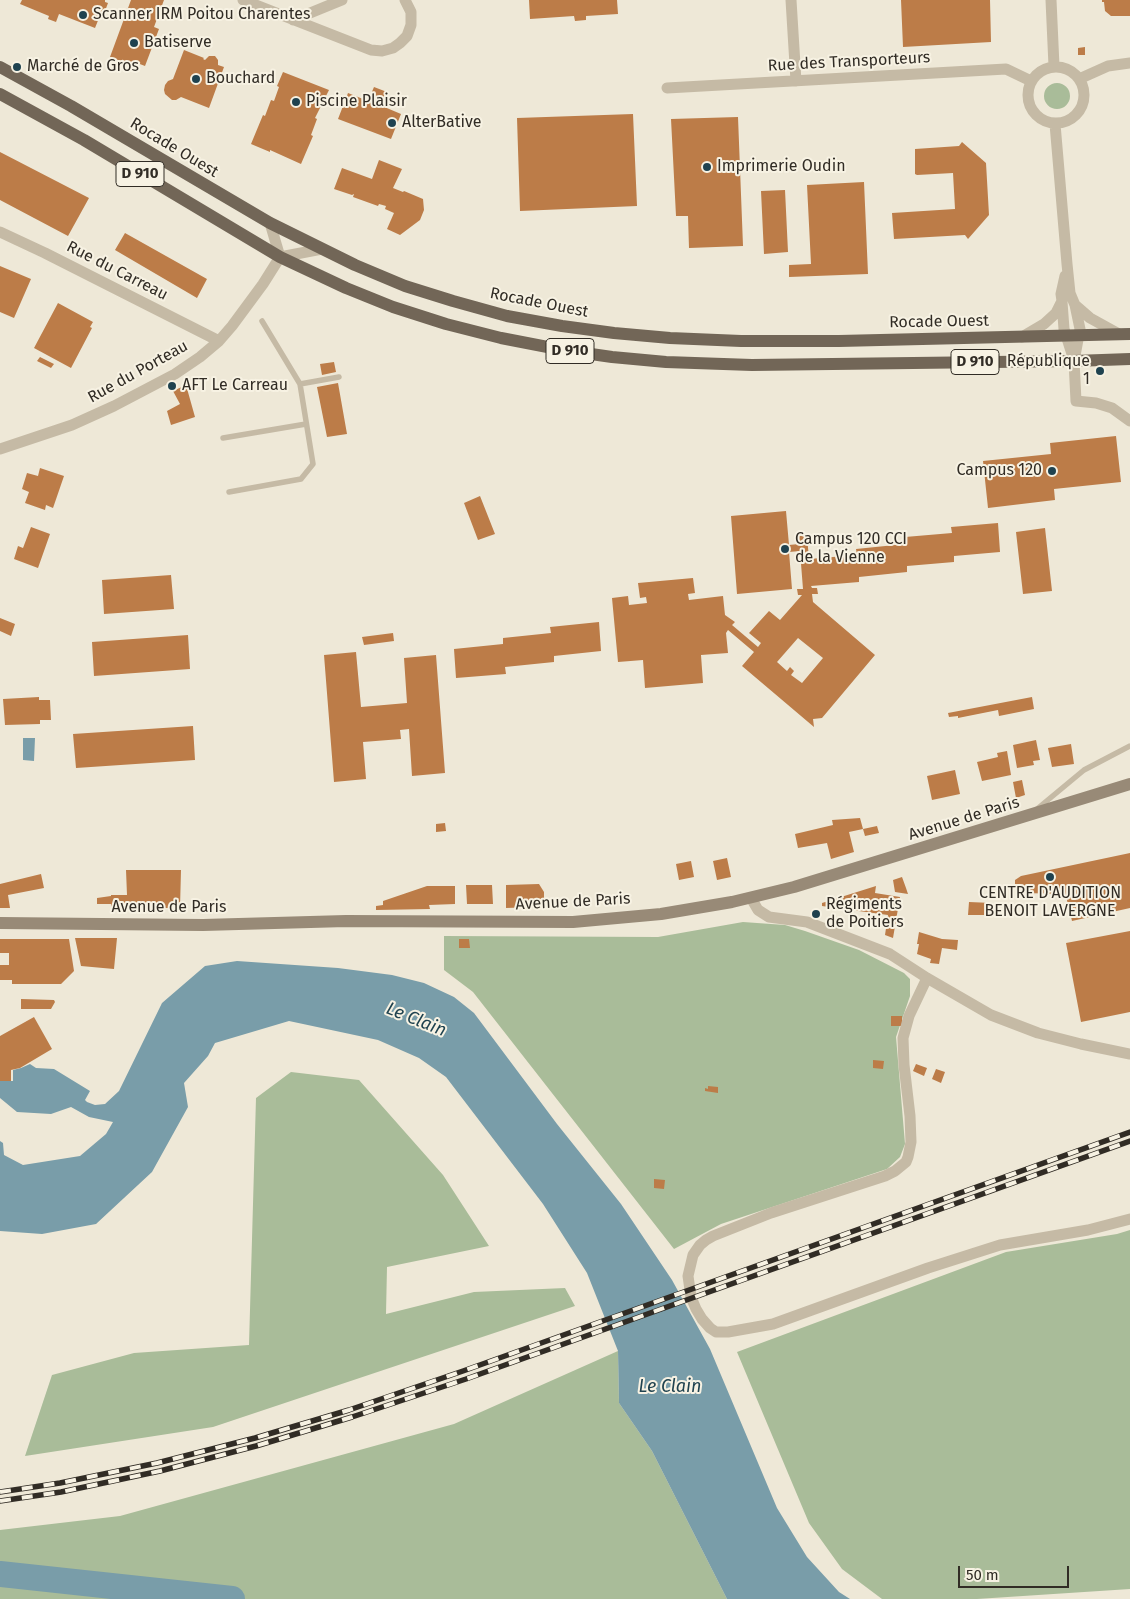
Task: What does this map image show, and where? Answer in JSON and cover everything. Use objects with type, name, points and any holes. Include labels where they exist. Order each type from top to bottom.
[{"type":"main road","name":"Rocade Ouest","points":[[0,67],[71,106],[270,223],[322,249],[405,286],[507,316],[614,334],[740,341],[1124,334]]},
{"type":"main road","name":"D 910","points":[[0,94],[69,132],[280,257],[354,292],[446,324],[536,345],[612,358],[666,362],[752,365],[1130,359]]},
{"type":"main road","name":"Avenue de Paris","points":[[0,924],[203,925],[346,921],[572,922],[661,914],[751,898],[794,887],[1130,784]]},
{"type":"street","points":[[243,0],[371,50],[382,51],[400,44],[407,36],[411,25],[412,12],[405,0]]},
{"type":"street","points":[[293,20],[342,0]]},
{"type":"street","points":[[791,0],[796,81]]},
{"type":"street","points":[[1050,0],[1054,66]]},
{"type":"street","points":[[1079,79],[1108,66],[1130,62]]},
{"type":"street","points":[[1061,67],[1072,71],[1079,79],[1084,88],[1083,106],[1078,113],[1064,123],[1055,124],[1042,120],[1029,103],[1028,90],[1031,81],[1037,73],[1046,68],[1061,67]]},
{"type":"street","name":"Rue des Transporteurs","points":[[667,88],[1006,69],[1031,81]]},
{"type":"street","points":[[1055,124],[1070,293],[1075,305],[1080,329],[1073,335]]},
{"type":"street","points":[[270,223],[280,257],[322,249]]},
{"type":"street","name":"Rue du Carreau","points":[[0,232],[45,252],[219,340]]},
{"type":"street","name":"Rue du Porteau","points":[[0,449],[72,425],[114,406],[175,374],[200,357],[232,326],[280,257]]},
{"type":"street","points":[[1067,264],[1061,294],[1064,329],[1073,335]]},
{"type":"street","points":[[1022,337],[1044,324],[1056,313],[1062,301]]},
{"type":"street","points":[[1075,305],[1090,318],[1124,334]]},
{"type":"street","points":[[1073,335],[1076,401],[1096,403],[1112,408],[1130,422]]},
{"type":"street","points":[[751,898],[758,910],[769,917],[807,922],[890,954],[991,1015],[1038,1033],[1130,1054]]},
{"type":"street","points":[[927,978],[911,1011],[903,1038],[910,1116],[910,1142],[906,1162],[885,1176],[771,1213],[706,1240],[693,1255],[688,1276],[691,1297],[702,1319],[716,1332],[728,1332],[773,1324],[928,1268],[1000,1245],[1088,1230],[1130,1219]]},
{"type":"lane","points":[[229,492],[301,479],[313,464],[300,384],[262,321]]},
{"type":"lane","points":[[300,384],[339,377]]},
{"type":"lane","points":[[224,438],[306,424]]},
{"type":"lane","points":[[1030,815],[1084,770],[1130,746]]},
{"type":"green space","points":[[1057,83],[1066,87],[1070,96],[1066,105],[1057,109],[1048,105],[1044,96],[1048,87]]},
{"type":"green space","points":[[743,922],[785,925],[805,931],[859,950],[904,973],[910,979],[910,996],[896,1037],[905,1144],[900,1157],[887,1169],[721,1224],[674,1249],[473,992],[444,970],[444,936],[658,937]]},
{"type":"green space","points":[[291,1072],[359,1080],[443,1175],[489,1246],[387,1267],[386,1314],[474,1292],[565,1288],[575,1306],[213,1427],[25,1456],[52,1375],[134,1353],[249,1345],[256,1098]]},
{"type":"green space","points":[[1130,1230],[1130,1589],[977,1599],[882,1599],[842,1569],[809,1523],[737,1352],[1006,1252],[1117,1234]]},
{"type":"green space","points":[[618,1351],[619,1403],[652,1451],[727,1599],[0,1599],[0,1530],[120,1516],[454,1424]]},
{"type":"water","points":[[23,738],[35,738],[34,761],[23,760]]},
{"type":"water","name":"Le Clain","points":[[237,961],[338,968],[392,975],[424,983],[454,997],[474,1013],[557,1124],[621,1204],[672,1280],[710,1349],[777,1508],[807,1557],[839,1592],[850,1599],[727,1599],[652,1451],[619,1403],[618,1351],[587,1273],[543,1204],[446,1077],[419,1058],[378,1040],[289,1021],[215,1043],[208,1056],[184,1083],[188,1107],[152,1172],[96,1224],[42,1234],[0,1231],[0,1141],[3,1143],[4,1155],[23,1165],[80,1156],[106,1134],[113,1122],[89,1117],[71,1107],[51,1114],[17,1112],[0,1098],[0,1081],[13,1081],[13,1070],[30,1064],[36,1068],[54,1069],[90,1091],[85,1100],[87,1102],[95,1105],[105,1104],[119,1091],[162,1003],[205,966]]},
{"type":"building","name":"Scanner IRM Poitou Charentes","points":[[22,0],[105,0],[108,3],[102,19],[99,18],[95,28],[59,14],[56,22],[48,19],[49,16],[20,4]]},
{"type":"building","name":"Batiserve","points":[[131,0],[164,0],[154,27],[159,29],[145,66],[132,61],[131,65],[110,57]]},
{"type":"building","points":[[529,0],[617,0],[618,14],[586,16],[586,20],[575,21],[574,16],[530,19]]},
{"type":"building","points":[[901,0],[990,0],[991,42],[903,47]]},
{"type":"building","points":[[1102,0],[1130,0],[1130,16],[1111,16],[1105,11]]},
{"type":"building","points":[[1085,47],[1085,55],[1078,55],[1078,48]]},
{"type":"building","points":[[184,50],[205,60],[209,56],[215,56],[218,60],[218,65],[224,67],[209,108],[181,97],[172,100],[165,94],[165,85],[173,79]]},
{"type":"building","points":[[283,72],[329,90],[315,118],[317,119],[311,135],[313,136],[301,164],[251,144],[271,100],[274,101],[279,87],[277,86]]},
{"type":"building","points":[[374,87],[387,92],[382,106],[401,114],[391,139],[338,119],[348,93],[368,101]]},
{"type":"building","points":[[633,114],[637,206],[520,211],[517,118]]},
{"type":"building","name":"Imprimerie Oudin","points":[[738,117],[743,246],[689,248],[688,216],[676,216],[671,119]]},
{"type":"building","points":[[962,142],[986,163],[989,215],[968,239],[965,235],[894,239],[892,213],[955,209],[953,173],[915,174],[915,149],[959,146]]},
{"type":"building","points":[[0,152],[89,198],[68,236],[0,200]]},
{"type":"building","points":[[379,160],[402,169],[393,188],[423,199],[424,210],[420,220],[400,235],[387,229],[394,213],[385,209],[386,206],[379,204],[378,206],[353,197],[354,194],[334,189],[342,168],[372,179]]},
{"type":"building","points":[[864,182],[868,274],[789,277],[789,265],[811,264],[807,185]]},
{"type":"building","points":[[785,190],[788,252],[764,254],[761,191]]},
{"type":"building","points":[[125,233],[207,279],[197,298],[115,250]]},
{"type":"building","points":[[0,266],[31,279],[14,318],[0,312]]},
{"type":"building","points":[[58,303],[93,322],[90,327],[92,328],[71,368],[34,348]]},
{"type":"building","points":[[40,357],[54,364],[51,368],[37,361]]},
{"type":"building","points":[[334,362],[336,372],[322,375],[320,364]]},
{"type":"building","points":[[338,383],[347,434],[327,437],[317,387]]},
{"type":"building","points":[[186,385],[195,417],[171,425],[167,411],[180,404],[173,391]]},
{"type":"building","name":"Campus 120","points":[[1116,436],[1121,482],[1054,489],[1055,500],[988,508],[983,461],[1051,454],[1050,443]]},
{"type":"building","points":[[40,468],[64,476],[53,508],[46,505],[45,510],[25,503],[29,492],[22,489],[27,473],[38,476]]},
{"type":"building","points":[[480,496],[495,534],[478,540],[464,503]]},
{"type":"building","points":[[786,511],[789,545],[799,544],[799,536],[807,536],[809,559],[857,555],[856,549],[905,544],[905,537],[952,533],[951,527],[998,523],[1000,552],[954,556],[954,562],[907,566],[907,572],[859,577],[859,582],[811,586],[812,588],[817,588],[818,594],[812,594],[813,602],[875,655],[822,718],[813,719],[814,727],[742,666],[754,652],[728,630],[726,633],[728,653],[701,655],[703,683],[645,688],[643,660],[618,662],[612,598],[628,596],[629,605],[647,603],[646,597],[640,598],[638,583],[693,578],[695,593],[688,594],[689,600],[723,596],[725,615],[735,622],[732,625],[758,647],[761,643],[749,633],[769,611],[780,620],[802,595],[798,595],[797,589],[803,589],[800,551],[789,552],[792,589],[737,594],[731,516]],"holes":[[[798,638],[823,658],[802,683],[791,675],[794,671],[790,667],[787,671],[777,662]]]},
{"type":"building","points":[[31,527],[50,534],[38,568],[14,559],[18,546],[23,548]]},
{"type":"building","points":[[1045,528],[1052,591],[1023,594],[1016,532]]},
{"type":"building","points":[[171,575],[174,609],[104,614],[102,580]]},
{"type":"building","points":[[0,618],[15,624],[11,636],[0,631]]},
{"type":"building","points":[[599,622],[601,651],[554,656],[554,662],[505,667],[506,674],[456,678],[454,649],[503,644],[503,638],[551,633],[550,627]]},
{"type":"building","points":[[393,633],[394,641],[364,645],[362,637]]},
{"type":"building","points":[[188,635],[190,669],[94,676],[92,642]]},
{"type":"building","points":[[356,652],[361,707],[407,703],[404,658],[436,655],[445,773],[412,776],[409,729],[400,730],[401,739],[363,742],[366,779],[334,782],[324,655]]},
{"type":"building","points":[[39,697],[39,700],[50,700],[51,720],[40,720],[40,724],[5,725],[3,699]]},
{"type":"building","points":[[1032,697],[1034,709],[999,716],[998,710],[958,718],[958,716],[949,717],[948,713]]},
{"type":"building","points":[[193,726],[195,760],[76,768],[73,734]]},
{"type":"building","points":[[1036,740],[1040,760],[1033,761],[1034,765],[1017,768],[1013,745]]},
{"type":"building","points":[[1071,744],[1074,764],[1052,767],[1048,748]]},
{"type":"building","points":[[1007,751],[1011,775],[982,781],[977,762],[998,757],[997,753]]},
{"type":"building","points":[[955,770],[960,794],[932,800],[927,776]]},
{"type":"building","points":[[1022,780],[1025,795],[1016,798],[1013,782]]},
{"type":"building","points":[[860,818],[863,829],[849,832],[854,852],[831,859],[827,843],[798,848],[795,834],[833,825],[832,820]]},
{"type":"building","points":[[445,823],[446,831],[436,832],[436,824]]},
{"type":"building","points":[[877,826],[879,833],[865,836],[863,829]]},
{"type":"building","points":[[1130,853],[1130,908],[1072,921],[1065,892],[1065,894],[1023,893],[1015,888],[1015,880],[1021,876]]},
{"type":"building","points":[[727,858],[731,877],[717,880],[713,861]]},
{"type":"building","points":[[691,861],[694,877],[679,880],[676,864]]},
{"type":"building","points":[[126,870],[181,870],[180,908],[111,908],[111,904],[97,904],[97,898],[111,895],[127,895]]},
{"type":"building","points":[[41,874],[44,888],[8,895],[10,908],[0,908],[0,884]]},
{"type":"building","points":[[902,877],[908,894],[895,892],[893,880]]},
{"type":"building","points":[[539,884],[544,892],[544,899],[536,899],[536,907],[506,908],[506,885]]},
{"type":"building","points":[[466,885],[492,885],[493,904],[467,904]]},
{"type":"building","points":[[427,886],[455,886],[455,904],[429,905],[430,909],[376,910],[376,906],[383,905],[383,901]]},
{"type":"building","points":[[876,886],[875,893],[900,897],[893,938],[885,935],[888,915],[822,906],[822,903]]},
{"type":"building","points":[[969,902],[992,903],[992,915],[968,915]]},
{"type":"building","points":[[1130,931],[1130,1012],[1081,1022],[1066,943]]},
{"type":"building","points":[[919,932],[942,939],[958,940],[957,950],[942,948],[939,964],[930,963],[931,959],[917,954]]},
{"type":"building","points":[[75,938],[117,938],[114,969],[81,966]]},
{"type":"building","points":[[0,939],[69,939],[74,971],[61,984],[12,984],[12,980],[0,980],[0,965],[9,965],[9,953],[0,953]]},
{"type":"building","points":[[459,939],[469,939],[470,948],[459,948]]},
{"type":"building","points":[[21,999],[54,1000],[55,1002],[51,1009],[21,1009]]},
{"type":"building","points":[[891,1016],[902,1016],[902,1026],[891,1026]]},
{"type":"building","points":[[34,1017],[52,1049],[20,1068],[11,1070],[11,1081],[0,1081],[0,1036]]},
{"type":"building","points":[[873,1060],[884,1061],[883,1069],[873,1068]]},
{"type":"building","points":[[916,1064],[927,1068],[924,1076],[913,1071]]},
{"type":"building","points":[[936,1069],[945,1072],[941,1083],[932,1079]]},
{"type":"building","points":[[708,1086],[718,1087],[718,1093],[705,1091],[705,1088],[708,1089]]},
{"type":"building","points":[[654,1179],[665,1180],[664,1189],[654,1188]]},
{"type":"waterway","points":[[0,1574],[232,1599]]},
{"type":"railway","points":[[0,1492],[60,1483],[157,1463],[255,1438],[349,1410],[1130,1132]]},
{"type":"railway","points":[[0,1501],[61,1492],[160,1471],[256,1446],[352,1417],[466,1379],[1130,1141]]},
{"type":"place","name":"Scanner IRM Poitou Charentes","points":[[83,15]]},
{"type":"place","name":"Batiserve","points":[[134,43]]},
{"type":"place","name":"Marché de Gros","points":[[17,67]]},
{"type":"place","name":"Bouchard","points":[[196,79]]},
{"type":"place","name":"Piscine Plaisir","points":[[296,102]]},
{"type":"place","name":"AlterBative","points":[[392,123]]},
{"type":"place","name":"Imprimerie Oudin","points":[[707,167]]},
{"type":"place","name":"République 1","points":[[1100,371]]},
{"type":"place","name":"AFT Le Carreau","points":[[172,386]]},
{"type":"place","name":"Campus 120","points":[[1052,471]]},
{"type":"place","name":"Campus 120 CCI de la Vienne","points":[[785,549]]},
{"type":"place","name":"CENTRE D'AUDITION BENOIT LAVERGNE","points":[[1050,877]]},
{"type":"place","name":"Régiments de Poitiers","points":[[816,914]]}]
